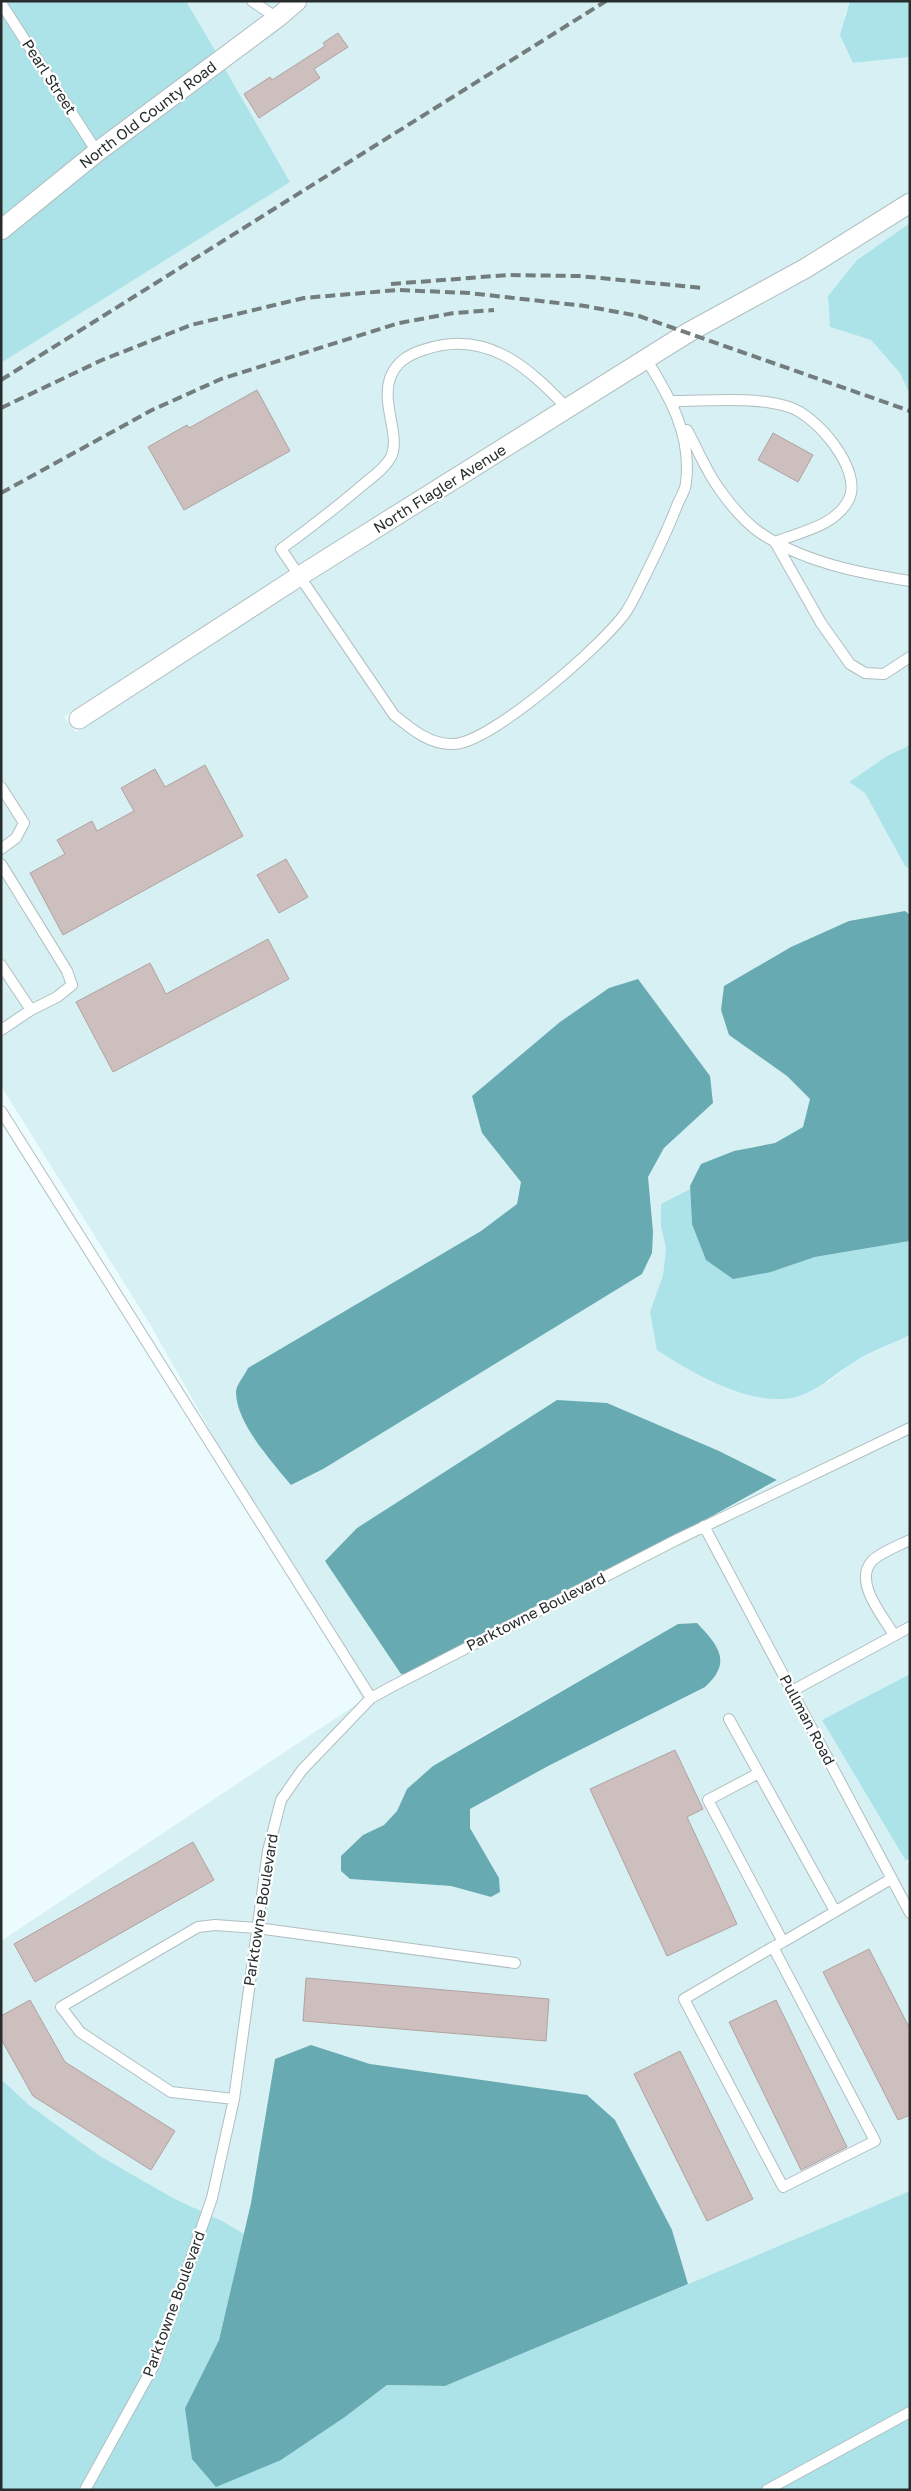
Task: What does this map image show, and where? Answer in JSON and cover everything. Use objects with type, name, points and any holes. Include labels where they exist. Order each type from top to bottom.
[{"type":"street","name":"North Old County Road","points":[[1,230],[97,152],[277,18],[297,1]]},
{"type":"street","name":"North Flagler Avenue","points":[[79,719],[298,577],[689,332],[806,268],[910,204]]},
{"type":"lane","points":[[252,1],[277,18]]},
{"type":"lane","name":"Pearl Street","points":[[1,3],[97,152]]},
{"type":"lane","points":[[568,408],[548,388],[516,362],[486,347],[465,343],[429,348],[408,356],[395,368],[386,394],[393,446],[391,456],[374,476],[330,514],[281,549],[298,577],[394,715],[416,733],[434,741],[454,744],[474,739],[552,685],[588,654],[626,612],[666,534],[686,483],[686,439],[671,401]]},
{"type":"lane","points":[[646,359],[720,490],[757,530],[775,542],[802,554],[862,574],[910,582]]},
{"type":"lane","points":[[671,401],[760,402],[790,407],[817,425],[839,451],[852,484],[849,500],[830,521],[775,542]]},
{"type":"lane","points":[[775,542],[821,623],[850,664],[865,673],[884,674],[910,657]]},
{"type":"lane","points":[[1,787],[24,822],[16,838],[1,848]]},
{"type":"lane","points":[[1,864],[67,971],[72,985],[57,997],[31,1010],[1,1030]]},
{"type":"lane","points":[[1,965],[31,1010]]},
{"type":"lane","points":[[1,1111],[371,1698]]},
{"type":"lane","name":"Parktowne Boulevard","points":[[86,2490],[154,2365],[212,2198],[234,2100],[268,1851],[281,1800],[302,1770],[371,1698],[704,1526],[910,1428]]},
{"type":"lane","name":"Pullman Road","points":[[704,1526],[910,1913]]},
{"type":"lane","points":[[894,1635],[865,1582],[867,1571],[872,1561],[910,1540]]},
{"type":"lane","points":[[792,1691],[910,1627]]},
{"type":"lane","points":[[729,1719],[835,1911]]},
{"type":"lane","points":[[759,1773],[708,1800],[783,1942]]},
{"type":"lane","points":[[773,1947],[875,2141],[783,2187],[684,1999],[773,1947],[783,1942],[835,1911],[891,1879]]},
{"type":"lane","points":[[234,2100],[171,2092],[80,2032],[61,2007],[198,1927],[215,1925],[257,1928],[515,1963]]},
{"type":"lane","points":[[767,2490],[910,2412]]},
{"type":"shaded area","points":[[1,1],[186,1],[216,52],[91,145],[1,218]]},
{"type":"shaded area","points":[[186,1],[282,1],[216,52]]},
{"type":"shaded area","points":[[311,1],[850,1],[845,15],[853,63],[910,57],[910,223],[857,260],[828,297],[830,327],[871,340],[900,373],[910,395],[910,745],[887,756],[849,782],[865,793],[905,866],[910,869],[910,915],[905,911],[729,1035],[787,1076],[810,1099],[803,1127],[775,1143],[734,1151],[690,1186],[690,1189],[661,1204],[661,1226],[666,1249],[663,1275],[650,1312],[827,1383],[855,1361],[910,1335],[910,1674],[822,1720],[910,1867],[910,2191],[688,2284],[672,2230],[370,2064],[311,2045],[251,2203],[244,2234],[224,2222],[173,2198],[100,2156],[29,2105],[1,2079],[1,1941],[363,1700],[151,1326],[1,1086],[1,363],[289,182],[225,69],[283,26]],"holes":[[[810,256],[820,272],[695,340],[304,585],[76,732],[64,717],[292,570]],[[713,1103],[664,1148],[648,1177],[648,1201],[291,1485],[263,1452],[240,1411],[249,1368],[481,1231],[517,1204],[521,1182],[482,1133]],[[557,1400],[777,1481],[431,1672],[325,1561],[357,1528]],[[697,1623],[550,1765],[470,1809],[470,1828],[499,1878],[500,1892],[491,1897],[451,1886],[350,1879],[363,1835],[384,1825],[397,1811],[407,1789],[479,1738],[678,1624]]]},
{"type":"shaded area","points":[[850,1],[910,1],[910,57],[853,63],[840,35]]},
{"type":"shaded area","points":[[225,69],[290,182],[1,363],[1,242],[104,159]]},
{"type":"shaded area","points":[[910,223],[910,395],[900,373],[871,340],[830,327],[828,296],[857,260]]},
{"type":"shaded area","points":[[910,745],[910,869],[905,866],[865,793],[849,782],[887,756]]},
{"type":"shaded area","points":[[905,911],[910,915],[910,1241],[815,1257],[771,1272],[733,1279],[706,1260],[692,1224],[690,1186],[701,1164],[734,1151],[775,1143],[803,1127],[810,1099],[787,1076],[729,1035],[721,1010],[724,986],[791,947],[849,921]]},
{"type":"shaded area","points":[[638,979],[710,1076],[713,1103],[664,1148],[648,1177],[653,1232],[652,1253],[642,1274],[323,1469],[291,1485],[256,1442],[242,1416],[236,1392],[237,1386],[248,1368],[481,1231],[517,1204],[521,1182],[482,1133],[472,1096],[560,1022],[609,988]]},
{"type":"shaded area","points":[[690,1189],[692,1224],[771,1272],[815,1257],[910,1241],[910,1335],[861,1358],[804,1394],[779,1399],[761,1398],[723,1386],[687,1369],[657,1350],[650,1312],[663,1275],[666,1249],[661,1226],[661,1204]]},
{"type":"shaded area","points":[[557,1400],[607,1403],[719,1451],[777,1480],[431,1672],[401,1674],[325,1561],[357,1528]]},
{"type":"shaded area","points":[[697,1623],[716,1646],[720,1662],[719,1670],[705,1687],[550,1765],[470,1809],[470,1828],[499,1878],[500,1892],[491,1897],[451,1886],[350,1879],[341,1871],[341,1856],[363,1835],[384,1825],[397,1811],[407,1789],[433,1766],[678,1624]]},
{"type":"shaded area","points":[[910,1674],[910,1858],[906,1861],[822,1720]]},
{"type":"shaded area","points":[[311,2045],[370,2064],[587,2095],[615,2120],[672,2230],[688,2284],[445,2386],[387,2385],[345,2417],[281,2460],[216,2487],[192,2459],[185,2408],[219,2340],[251,2203],[275,2059]]},
{"type":"shaded area","points":[[1,2079],[29,2105],[100,2156],[173,2198],[224,2222],[244,2234],[219,2340],[185,2408],[281,2460],[345,2417],[387,2385],[445,2386],[910,2191],[910,2490],[1,2490]]},
{"type":"building","points":[[338,33],[348,47],[314,69],[320,78],[259,118],[244,94],[270,77],[272,80],[325,46],[323,43]]},
{"type":"building","points":[[257,390],[290,451],[184,510],[148,447],[187,425],[189,428]]},
{"type":"building","points":[[773,433],[813,455],[798,482],[758,460]]},
{"type":"building","points":[[205,765],[243,836],[63,935],[30,873],[65,854],[57,840],[92,821],[97,831],[134,811],[121,788],[155,769],[165,787]]},
{"type":"building","points":[[286,859],[308,897],[279,913],[257,875]]},
{"type":"building","points":[[268,939],[289,979],[113,1072],[76,1002],[150,963],[166,994]]},
{"type":"building","points":[[675,1750],[703,1809],[687,1817],[737,1924],[667,1956],[590,1789]]},
{"type":"building","points":[[193,1842],[214,1880],[35,1982],[14,1944]]},
{"type":"building","points":[[869,1949],[910,2029],[910,2115],[898,2120],[823,1972]]},
{"type":"building","points":[[306,1978],[549,1999],[546,2041],[303,2021]]},
{"type":"building","points":[[30,2000],[65,2062],[175,2131],[151,2170],[33,2096],[1,2039],[1,2016]]},
{"type":"building","points":[[776,2000],[847,2147],[801,2170],[729,2022]]},
{"type":"building","points":[[680,2051],[753,2199],[707,2221],[634,2074]]},
{"type":"railway","points":[[1,380],[606,1]]},
{"type":"railway","points":[[391,284],[508,275],[579,276],[703,288]]},
{"type":"railway","points":[[1,408],[102,360],[191,325],[304,298],[398,290],[469,293],[585,306],[639,316],[910,411]]},
{"type":"railway","points":[[1,493],[152,410],[221,379],[399,323],[454,313],[494,310]]}]
